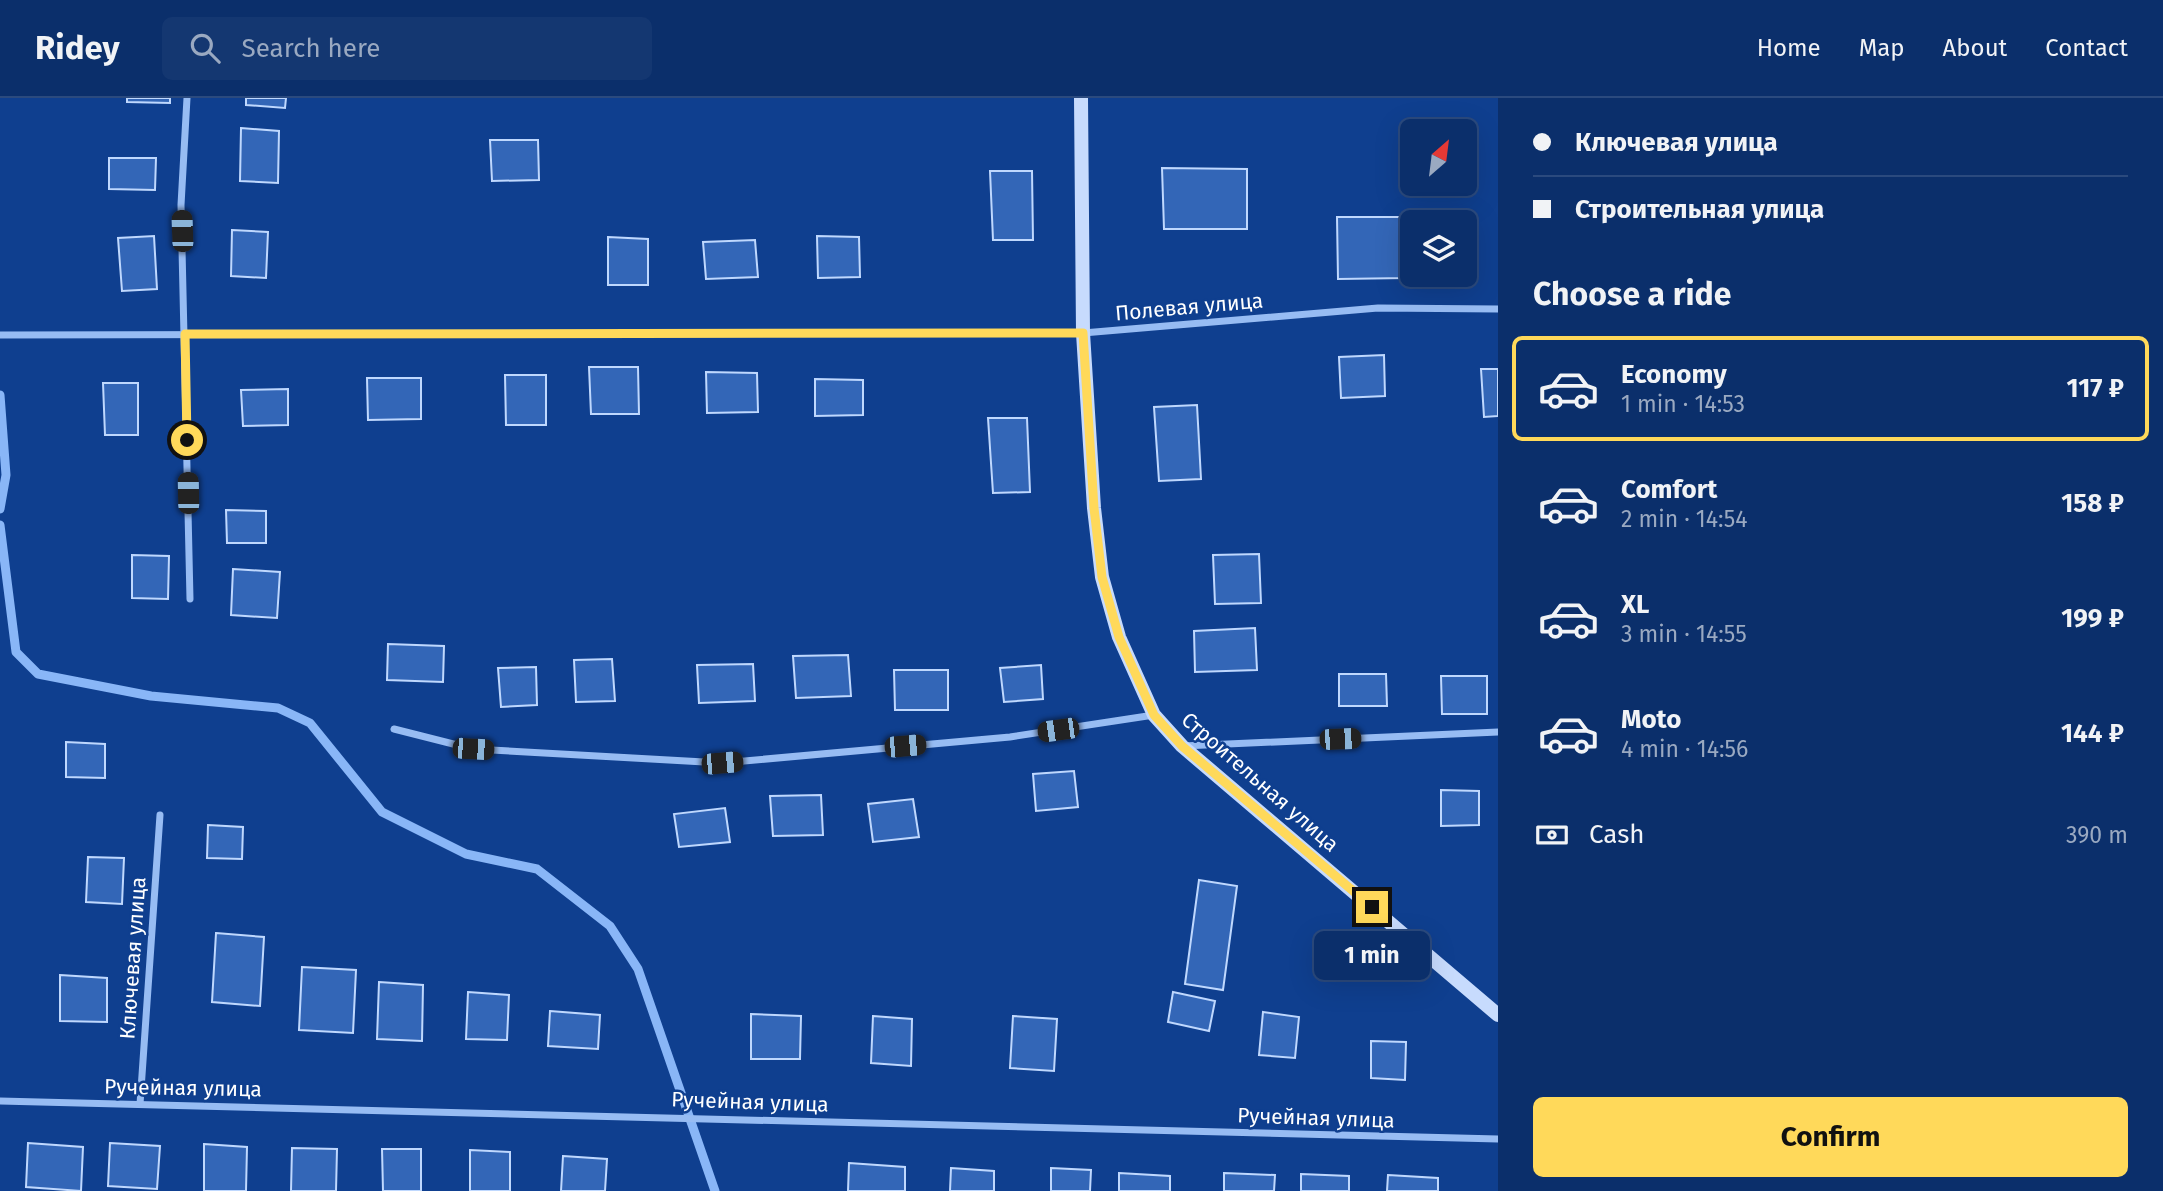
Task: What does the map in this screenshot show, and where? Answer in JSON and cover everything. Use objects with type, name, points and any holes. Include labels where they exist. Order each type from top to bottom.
[{"type":"street","points":[[187,98],[181,205],[190,600]]},
{"type":"street","name":"Строительная улица","points":[[1081,98],[1083,333],[1094,508],[1102,577],[1119,637],[1154,715],[1182,746],[1498,1014]]},
{"type":"street","name":"Полевая улица","points":[[0,335],[1083,333],[1378,308],[1498,309]]},
{"type":"street","points":[[394,729],[473,749],[722,763],[1010,737],[1154,715]]},
{"type":"street","points":[[1182,746],[1498,732]]},
{"type":"street","name":"Ключевая улица","points":[[139,1104],[160,815]]},
{"type":"street","name":"Ручейная улица","points":[[0,1101],[1498,1139]]},
{"type":"building","points":[[127,98],[170,98],[170,103],[127,102]]},
{"type":"building","points":[[246,98],[286,98],[285,108],[246,105]]},
{"type":"building","points":[[241,128],[279,131],[278,183],[240,181]]},
{"type":"building","points":[[490,140],[538,140],[539,180],[492,181]]},
{"type":"building","points":[[109,158],[156,158],[155,190],[109,189]]},
{"type":"building","points":[[1162,168],[1247,169],[1247,229],[1164,229]]},
{"type":"building","points":[[990,171],[1032,171],[1033,240],[993,240]]},
{"type":"building","points":[[1337,217],[1400,217],[1400,278],[1338,279]]},
{"type":"building","points":[[232,230],[268,232],[266,278],[231,276]]},
{"type":"building","points":[[154,236],[157,289],[122,291],[118,238]]},
{"type":"building","points":[[817,236],[859,237],[860,277],[818,278]]},
{"type":"building","points":[[608,237],[648,239],[648,285],[608,285]]},
{"type":"building","points":[[755,240],[758,277],[706,279],[703,242]]},
{"type":"building","points":[[1384,355],[1385,396],[1341,398],[1339,357]]},
{"type":"building","points":[[589,367],[638,367],[639,414],[591,414]]},
{"type":"building","points":[[1481,369],[1498,369],[1498,416],[1484,417]]},
{"type":"building","points":[[706,372],[757,373],[758,412],[707,413]]},
{"type":"building","points":[[505,375],[546,375],[546,425],[506,425]]},
{"type":"building","points":[[367,378],[421,378],[421,419],[368,420]]},
{"type":"building","points":[[815,379],[863,380],[863,415],[815,416]]},
{"type":"building","points":[[103,383],[138,383],[138,435],[105,435]]},
{"type":"building","points":[[288,389],[288,425],[243,426],[241,390]]},
{"type":"building","points":[[1197,405],[1201,479],[1159,481],[1154,407]]},
{"type":"building","points":[[988,418],[1027,418],[1030,492],[993,493]]},
{"type":"building","points":[[226,510],[266,511],[266,543],[227,543]]},
{"type":"building","points":[[1259,554],[1261,603],[1215,604],[1213,555]]},
{"type":"building","points":[[132,555],[169,556],[168,599],[132,598]]},
{"type":"building","points":[[233,569],[280,572],[277,618],[231,615]]},
{"type":"building","points":[[1255,628],[1257,670],[1195,672],[1194,631]]},
{"type":"building","points":[[388,644],[444,646],[443,682],[387,680]]},
{"type":"building","points":[[848,655],[851,696],[796,698],[793,656]]},
{"type":"building","points":[[612,659],[615,701],[576,702],[574,660]]},
{"type":"building","points":[[753,664],[755,701],[699,703],[697,665]]},
{"type":"building","points":[[1041,665],[1043,699],[1004,702],[1000,668]]},
{"type":"building","points":[[536,667],[537,705],[501,707],[498,668]]},
{"type":"building","points":[[894,670],[948,670],[948,710],[895,710]]},
{"type":"building","points":[[1339,674],[1386,674],[1387,706],[1339,706]]},
{"type":"building","points":[[1441,676],[1487,676],[1487,714],[1442,714]]},
{"type":"building","points":[[66,742],[105,744],[105,778],[66,777]]},
{"type":"building","points":[[1074,771],[1078,807],[1036,811],[1033,774]]},
{"type":"building","points":[[1441,790],[1479,791],[1479,825],[1441,826]]},
{"type":"building","points":[[821,795],[823,835],[773,836],[770,796]]},
{"type":"building","points":[[913,799],[919,837],[873,842],[868,804]]},
{"type":"building","points":[[725,808],[730,842],[679,847],[674,814]]},
{"type":"building","points":[[208,825],[243,827],[242,859],[207,858]]},
{"type":"building","points":[[88,857],[124,858],[122,904],[86,902]]},
{"type":"building","points":[[1199,880],[1237,886],[1223,990],[1185,984]]},
{"type":"building","points":[[1347,932],[1376,937],[1370,977],[1341,971]]},
{"type":"building","points":[[216,933],[264,937],[260,1006],[212,1002]]},
{"type":"building","points":[[302,967],[356,970],[353,1033],[299,1030]]},
{"type":"building","points":[[60,975],[107,978],[107,1022],[60,1021]]},
{"type":"building","points":[[379,982],[423,985],[422,1041],[377,1039]]},
{"type":"building","points":[[468,992],[509,995],[507,1040],[466,1039]]},
{"type":"building","points":[[1173,992],[1215,1001],[1209,1031],[1168,1022]]},
{"type":"building","points":[[550,1011],[600,1015],[598,1049],[548,1046]]},
{"type":"building","points":[[1263,1012],[1299,1017],[1295,1058],[1259,1055]]},
{"type":"building","points":[[751,1014],[801,1016],[800,1059],[751,1059]]},
{"type":"building","points":[[873,1016],[912,1019],[911,1066],[871,1063]]},
{"type":"building","points":[[1013,1016],[1057,1019],[1054,1071],[1010,1068]]},
{"type":"building","points":[[1371,1041],[1406,1042],[1405,1080],[1371,1078]]},
{"type":"building","points":[[28,1143],[83,1147],[81,1191],[26,1187]]},
{"type":"building","points":[[110,1143],[160,1146],[157,1189],[108,1186]]},
{"type":"building","points":[[204,1144],[247,1147],[246,1191],[204,1191]]},
{"type":"building","points":[[292,1148],[337,1149],[336,1191],[291,1191]]},
{"type":"building","points":[[382,1149],[421,1149],[421,1191],[383,1191]]},
{"type":"building","points":[[470,1150],[510,1152],[510,1191],[470,1191]]},
{"type":"building","points":[[563,1156],[607,1159],[605,1191],[561,1191]]},
{"type":"building","points":[[849,1163],[905,1167],[905,1191],[848,1191]]},
{"type":"building","points":[[951,1168],[994,1171],[994,1191],[950,1191]]},
{"type":"building","points":[[1051,1168],[1091,1170],[1090,1191],[1051,1191]]},
{"type":"building","points":[[1119,1173],[1170,1176],[1170,1191],[1119,1191]]},
{"type":"building","points":[[1224,1173],[1275,1175],[1274,1191],[1224,1191]]},
{"type":"building","points":[[1301,1174],[1349,1176],[1349,1191],[1301,1191]]},
{"type":"building","points":[[1388,1175],[1438,1178],[1438,1191],[1387,1191]]},
{"type":"waterway","points":[[0,395],[6,475],[0,509]]},
{"type":"waterway","points":[[0,525],[16,652],[38,674],[151,696],[278,708],[310,723],[382,812],[466,854],[537,869],[610,926],[638,969],[715,1191]]},
{"type":"route","points":[[187,440],[185,334],[1083,333],[1094,508],[1102,577],[1119,637],[1154,715],[1182,746],[1372,907]]}]
